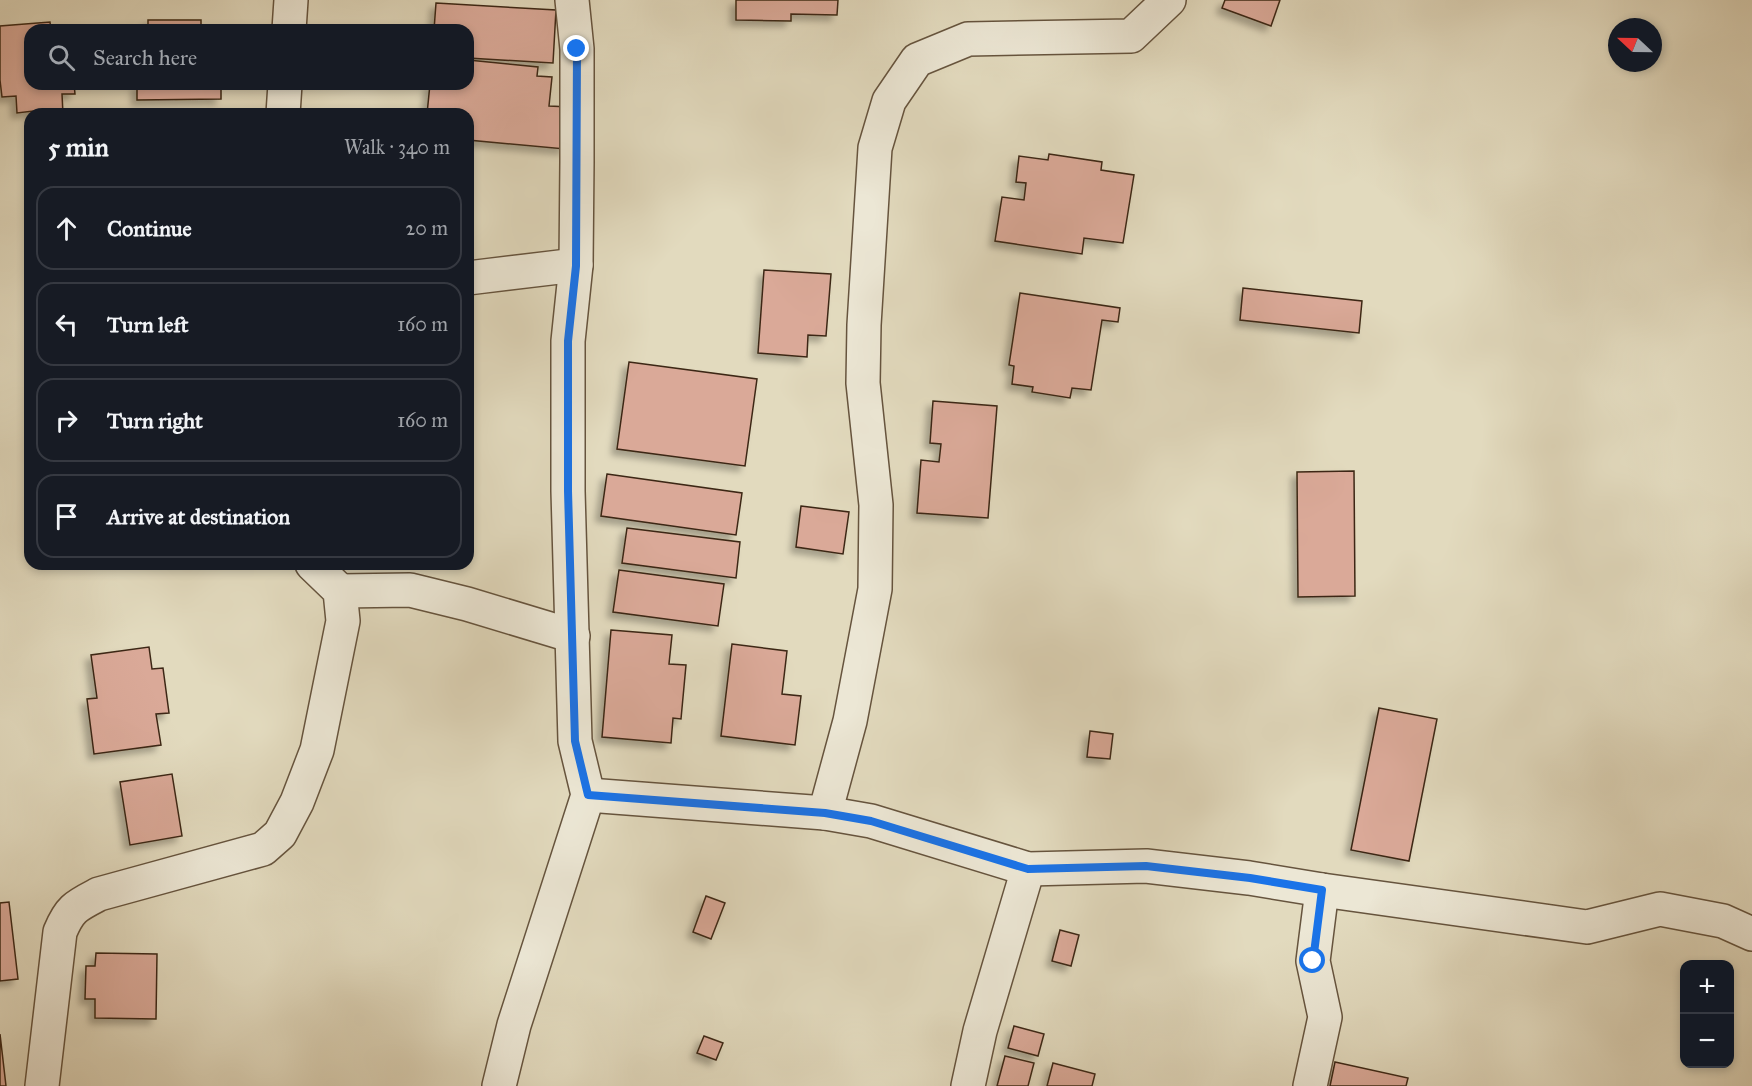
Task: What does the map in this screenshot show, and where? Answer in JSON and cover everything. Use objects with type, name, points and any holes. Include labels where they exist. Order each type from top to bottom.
[{"type":"street","points":[[289,24],[291,0]]},
{"type":"street","points":[[499,1086],[514,1025],[588,795],[575,741],[568,491],[568,341],[576,266],[577,49],[572,0]]},
{"type":"street","points":[[825,813],[850,721],[875,589],[876,505],[863,384],[864,326],[875,148],[889,101],[917,60],[968,39],[1131,36],[1169,0]]},
{"type":"street","points":[[283,108],[285,90]]},
{"type":"street","points":[[474,277],[576,266]]},
{"type":"street","points":[[42,1086],[60,932],[67,914],[79,904],[99,894],[263,849],[280,834],[297,802],[317,750],[343,621],[340,591],[318,570]]},
{"type":"street","points":[[340,591],[410,590],[467,604],[573,636]]},
{"type":"street","points":[[588,795],[825,813],[871,821],[1028,869],[1146,866],[1250,878],[1587,927],[1660,909],[1723,921],[1752,934]]},
{"type":"street","points":[[968,1086],[980,1031],[1028,869]]},
{"type":"street","points":[[1310,1086],[1325,1017],[1313,961],[1322,890]]},
{"type":"building","points":[[736,0],[838,0],[837,15],[791,14],[791,21],[736,20]]},
{"type":"building","points":[[1225,0],[1280,0],[1271,26],[1222,8]]},
{"type":"building","points":[[436,3],[556,10],[553,63],[474,58],[474,24],[434,24]]},
{"type":"building","points":[[148,20],[201,20],[201,24],[148,24]]},
{"type":"building","points":[[50,22],[50,24],[25,24]]},
{"type":"building","points":[[24,24],[24,90],[75,90],[75,94],[62,94],[63,108],[24,108],[24,112],[17,113],[16,96],[2,97],[0,26]]},
{"type":"building","points":[[474,61],[538,67],[537,76],[552,77],[549,106],[570,107],[565,149],[474,141],[474,108],[428,108],[429,90],[474,90]]},
{"type":"building","points":[[137,90],[221,90],[221,99],[137,100]]},
{"type":"building","points":[[1049,154],[1102,162],[1101,170],[1134,175],[1123,243],[1084,238],[1082,254],[995,241],[1002,197],[1024,200],[1026,183],[1016,182],[1019,156],[1048,160]]},
{"type":"building","points":[[764,270],[831,274],[826,336],[808,335],[807,357],[758,353]]},
{"type":"building","points":[[1243,288],[1362,301],[1359,333],[1240,320]]},
{"type":"building","points":[[1020,293],[1120,308],[1118,322],[1102,320],[1091,390],[1072,388],[1070,398],[1032,392],[1033,387],[1012,384],[1014,366],[1009,365]]},
{"type":"building","points":[[629,362],[757,379],[745,466],[617,449]]},
{"type":"building","points":[[933,401],[997,406],[988,518],[917,513],[921,460],[939,462],[941,444],[930,443]]},
{"type":"building","points":[[1354,471],[1355,596],[1298,597],[1297,472]]},
{"type":"building","points":[[607,474],[742,493],[736,535],[601,516]]},
{"type":"building","points":[[801,506],[849,512],[843,554],[796,547]]},
{"type":"building","points":[[627,528],[740,542],[736,578],[622,563]]},
{"type":"building","points":[[619,570],[724,584],[718,626],[613,612]]},
{"type":"building","points":[[611,630],[672,635],[669,664],[686,665],[681,719],[673,718],[671,743],[602,737]]},
{"type":"building","points":[[732,644],[787,651],[782,694],[801,696],[795,745],[721,736]]},
{"type":"building","points":[[149,647],[152,669],[163,668],[169,713],[156,714],[161,745],[94,754],[87,699],[97,698],[91,655]]},
{"type":"building","points":[[1379,708],[1437,719],[1409,861],[1351,850]]},
{"type":"building","points":[[1090,731],[1113,734],[1110,759],[1087,757]]},
{"type":"building","points":[[172,774],[182,836],[130,845],[120,782]]},
{"type":"building","points":[[706,896],[725,903],[711,939],[693,932]]},
{"type":"building","points":[[9,902],[18,979],[0,981],[0,903]]},
{"type":"building","points":[[1060,930],[1079,935],[1071,966],[1052,961]]},
{"type":"building","points":[[96,953],[157,954],[156,1019],[95,1018],[95,999],[85,999],[86,966],[95,966]]},
{"type":"building","points":[[1014,1026],[1044,1034],[1038,1056],[1008,1048]]},
{"type":"building","points":[[0,1034],[6,1086],[0,1086]]},
{"type":"building","points":[[704,1036],[723,1043],[716,1060],[697,1053]]},
{"type":"building","points":[[1005,1056],[1034,1063],[1028,1086],[997,1086]]},
{"type":"building","points":[[1335,1062],[1408,1078],[1406,1086],[1330,1086]]},
{"type":"building","points":[[1053,1063],[1095,1074],[1092,1086],[1047,1086]]},
{"type":"route","points":[[577,49],[576,266],[568,341],[568,491],[575,741],[588,795],[825,813],[871,821],[1028,869],[1146,866],[1250,878],[1322,890],[1313,961]]}]
